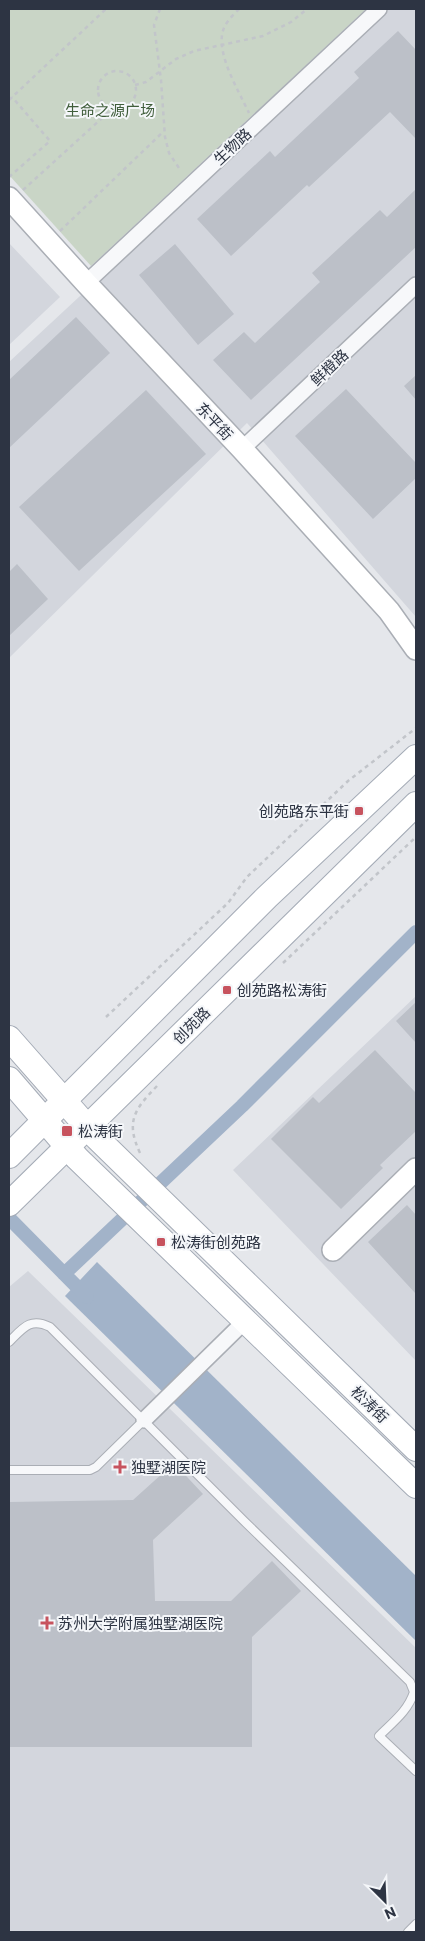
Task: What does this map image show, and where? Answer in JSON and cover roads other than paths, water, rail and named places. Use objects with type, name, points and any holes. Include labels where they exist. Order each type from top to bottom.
[{"type":"main road","points":[[9,1156],[267,896],[416,757]]},
{"type":"main road","name":"创苑路","points":[[16,1197],[416,804]]},
{"type":"main road","name":"松涛街","points":[[9,1038],[87,1128],[135,1163],[162,1203],[416,1449]]},
{"type":"main road","name":"松涛街","points":[[9,1079],[67,1147],[416,1486]]},
{"type":"street","name":"生物路","points":[[86,282],[379,9]]},
{"type":"street","name":"东平街","points":[[14,195],[86,282],[242,449],[389,611],[416,649]]},
{"type":"street","name":"鲜橙路","points":[[242,449],[416,285]]},
{"type":"street","points":[[333,1250],[416,1169]]},
{"type":"street","points":[[144,1420],[245,1320]]},
{"type":"lane","points":[[9,1342],[31,1323],[41,1323],[50,1327],[244,1521],[410,1682],[414,1692],[411,1701],[406,1710],[380,1736],[416,1771]]},
{"type":"lane","points":[[9,1470],[90,1470],[96,1467],[144,1420]]},
{"type":"lane","points":[[408,1932],[416,1924]]},
{"type":"water","points":[[97,1262],[416,1576],[416,1641],[65,1296]]},
{"type":"waterway","points":[[64,1274],[242,1106],[416,932]]},
{"type":"waterway","points":[[9,1218],[87,1297]]},
{"type":"place","name":"创苑路东平街","points":[[359,811]]},
{"type":"place","name":"创苑路松涛街","points":[[227,990]]},
{"type":"place","name":"松涛街","points":[[67,1131]]},
{"type":"place","name":"松涛街创苑路","points":[[161,1242]]},
{"type":"place","name":"独墅湖医院","points":[[120,1467]]},
{"type":"place","name":"苏州大学附属独墅湖医院","points":[[47,1623]]},
{"type":"park label","name":"生命之源广场","points":[[110,110]]}]
